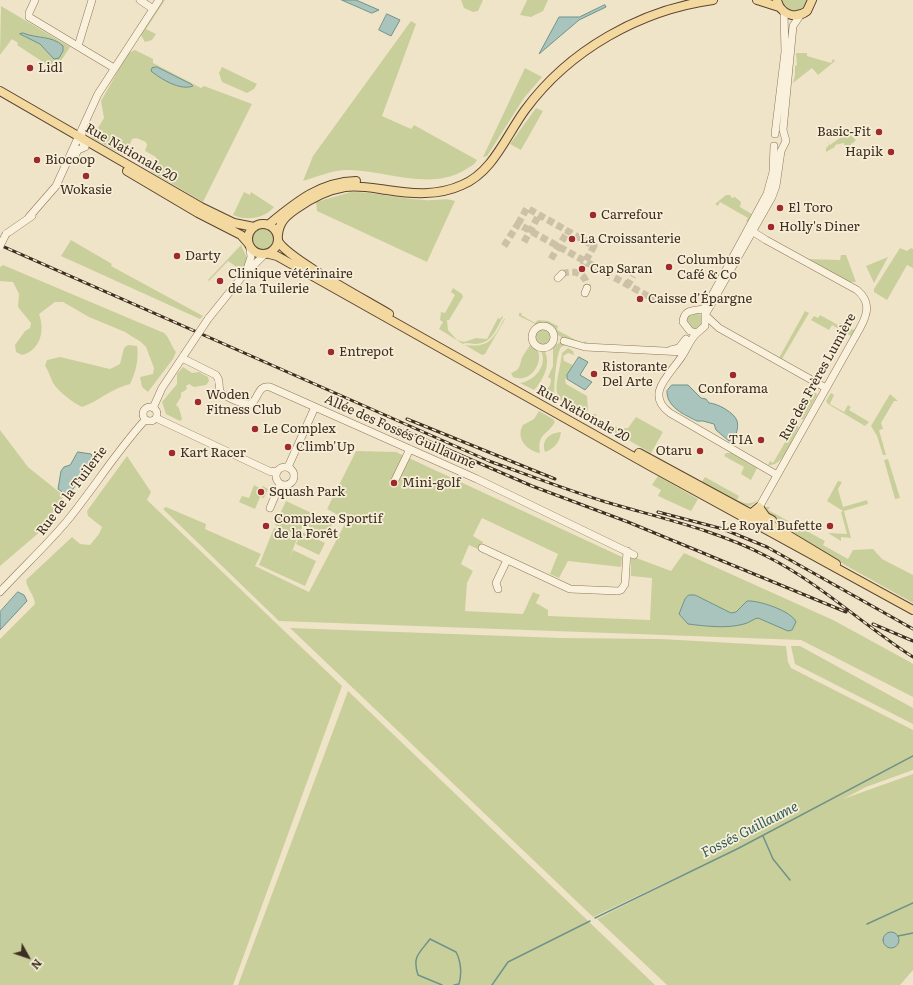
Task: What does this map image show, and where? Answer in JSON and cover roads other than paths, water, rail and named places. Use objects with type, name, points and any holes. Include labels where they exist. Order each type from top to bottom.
[{"type":"main road","points":[[268,225],[290,210],[315,197],[326,192],[346,187],[359,186],[424,194],[449,190],[463,185],[476,176],[493,159],[537,95],[573,61],[601,41],[623,28],[667,10],[713,0]]},
{"type":"main road","points":[[757,0],[780,6],[790,15],[801,14],[809,8],[812,0]]},
{"type":"main road","name":"Rue Nationale 20","points":[[0,91],[198,213],[241,235],[249,246]]},
{"type":"main road","name":"Rue Nationale 20","points":[[0,97],[201,207],[234,223],[254,227]]},
{"type":"main road","points":[[278,238],[272,227],[260,224],[254,227],[249,234],[249,246],[258,254],[266,254],[275,249],[278,238],[281,223],[290,210]]},
{"type":"main road","name":"Rue Nationale 20","points":[[278,238],[283,248],[314,269],[396,318],[752,517],[825,556],[855,577]]},
{"type":"main road","name":"Rue Nationale 20","points":[[266,254],[277,256],[669,476],[752,517],[825,563],[855,577]]},
{"type":"main road","points":[[752,517],[759,507]]},
{"type":"main road","name":"Rue Nationale 20","points":[[759,507],[766,517],[816,547],[825,556]]},
{"type":"main road","points":[[855,577],[913,610]]},
{"type":"street","points":[[35,0],[29,13],[30,17],[114,68]]},
{"type":"street","points":[[78,46],[92,0]]},
{"type":"street","points":[[140,0],[153,9]]},
{"type":"street","points":[[0,246],[6,234],[38,212],[50,202],[59,190],[60,183],[82,142],[95,101],[114,68],[159,0]]},
{"type":"street","points":[[777,475],[664,410],[659,402],[658,393],[682,352],[706,322],[705,315],[752,228],[770,188],[774,160],[774,146],[772,139],[775,134],[785,52],[780,6]]},
{"type":"street","points":[[682,352],[688,334],[684,326],[685,315],[690,310],[703,309],[708,303],[752,228],[766,210],[776,186],[783,146],[786,141],[784,135],[785,103],[793,26],[801,14]]},
{"type":"street","points":[[775,134],[781,133],[784,135]]},
{"type":"street","points":[[29,217],[56,186],[82,142]]},
{"type":"street","points":[[774,146],[783,146]]},
{"type":"street","name":"Rue des Frères Lumière","points":[[752,228],[766,240],[857,290],[866,300],[868,305],[867,314],[759,507]]},
{"type":"street","name":"Rue de la Tuilerie","points":[[241,278],[250,261],[249,246]]},
{"type":"street","name":"Rue de la Tuilerie","points":[[0,592],[49,543],[68,519],[110,461],[145,420],[142,414],[143,410],[146,408],[153,408],[162,388],[208,319],[241,278],[266,254]]},
{"type":"street","points":[[696,309],[719,328],[826,388]]},
{"type":"street","points":[[684,326],[690,331],[699,332],[708,327],[719,328]]},
{"type":"street","points":[[668,351],[679,348],[686,339]]},
{"type":"street","points":[[564,341],[585,347],[682,352]]},
{"type":"street","name":"Allée des Fossés Guillaume","points":[[183,357],[216,375],[220,380],[221,393],[247,405],[253,404],[261,388],[268,386],[410,449],[634,555]]},
{"type":"street","points":[[288,467],[315,407]]},
{"type":"street","points":[[153,408],[156,411],[156,418]]},
{"type":"street","points":[[145,420],[151,422],[156,418]]},
{"type":"street","points":[[156,418],[272,468],[276,472],[276,479],[280,484],[286,485],[293,481],[294,472],[288,467],[280,468],[276,472]]},
{"type":"street","points":[[395,480],[410,449]]},
{"type":"street","points":[[270,508],[280,484]]},
{"type":"street","points":[[482,548],[570,589],[618,591],[621,590],[625,584],[627,551]]},
{"type":"street","points":[[498,589],[496,583],[507,560]]},
{"type":"water","points":[[342,0],[356,0],[379,10],[372,13]]},
{"type":"water","points":[[605,5],[606,7],[579,20],[539,54],[559,17],[579,17]]},
{"type":"water","points":[[387,14],[400,20],[391,36],[379,30]]},
{"type":"water","points":[[23,33],[54,40],[63,46],[63,51],[59,58],[54,59],[40,44],[20,34]]},
{"type":"water","points":[[157,67],[193,86],[182,87],[165,81],[151,71],[152,68]]},
{"type":"water","points":[[579,357],[588,362],[580,375],[592,382],[585,390],[567,379],[567,375]]},
{"type":"water","points":[[672,385],[688,385],[701,398],[706,399],[709,403],[721,407],[733,415],[736,418],[738,425],[734,440],[729,441],[716,430],[714,424],[697,421],[677,410],[670,402],[668,397],[667,391]]},
{"type":"water","points":[[78,452],[91,454],[94,460],[68,496],[58,489],[61,471],[64,467],[70,465]]},
{"type":"water","points":[[18,592],[24,595],[27,601],[0,630],[0,612]]},
{"type":"water","points":[[689,595],[695,595],[731,613],[736,612],[747,601],[759,602],[782,610],[796,622],[792,630],[788,631],[758,618],[737,626],[716,627],[688,624],[679,614],[685,599]]},
{"type":"water","points":[[891,932],[898,937],[899,940],[894,947],[891,948],[884,943],[883,940],[888,933]]},
{"type":"waterway","name":"Fossés Guillaume","points":[[595,918],[739,848],[913,756]]},
{"type":"waterway","points":[[763,836],[773,859],[790,880]]},
{"type":"waterway","points":[[867,924],[913,903]]},
{"type":"waterway","name":"Fossés Guillaume","points":[[492,985],[508,962],[590,921]]},
{"type":"waterway","points":[[898,936],[913,933]]},
{"type":"waterway","points":[[442,985],[418,975],[416,969],[416,959],[430,939],[456,952],[460,963],[460,976],[459,984],[454,985]]},
{"type":"tunnel","points":[[518,224],[527,208],[594,246],[579,273]]},
{"type":"tunnel","points":[[524,242],[539,215]]},
{"type":"tunnel","points":[[504,246],[518,224],[655,300]]},
{"type":"tunnel","points":[[551,259],[568,231]]},
{"type":"tunnel","points":[[562,274],[571,272],[579,274],[585,279],[587,288]]},
{"type":"tunnel","points":[[627,286],[633,276]]},
{"type":"railway","points":[[0,245],[489,461],[606,502],[688,525],[747,547],[786,567],[805,579],[913,657]]},
{"type":"railway","points":[[407,419],[555,479]]},
{"type":"railway","points":[[398,428],[532,486],[628,522],[846,612]]},
{"type":"railway","points":[[658,512],[723,529],[767,547],[913,629]]},
{"type":"railway","points":[[873,624],[913,641]]},
{"type":"place","name":"Lidl","points":[[30,68]]},
{"type":"place","name":"Basic-Fit","points":[[879,132]]},
{"type":"place","name":"Hapik","points":[[891,152]]},
{"type":"place","name":"Biocoop","points":[[37,160]]},
{"type":"place","name":"Wokasie","points":[[86,176]]},
{"type":"place","name":"El Toro","points":[[780,208]]},
{"type":"place","name":"Carrefour","points":[[593,215]]},
{"type":"place","name":"Holly's Diner","points":[[771,227]]},
{"type":"place","name":"La Croissanterie","points":[[572,239]]},
{"type":"place","name":"Darty","points":[[177,256]]},
{"type":"place","name":"Columbus Café & Co","points":[[669,267]]},
{"type":"place","name":"Cap Saran","points":[[582,269]]},
{"type":"place","name":"Clinique vétérinaire de la Tuilerie","points":[[220,281]]},
{"type":"place","name":"Caisse d'Épargne","points":[[640,299]]},
{"type":"place","name":"Entrepot","points":[[331,352]]},
{"type":"place","name":"Ristorante Del Arte","points":[[594,374]]},
{"type":"place","name":"Conforama","points":[[733,375]]},
{"type":"place","name":"Woden Fitness Club","points":[[198,402]]},
{"type":"place","name":"Le Complex","points":[[255,429]]},
{"type":"place","name":"TIA","points":[[761,440]]},
{"type":"place","name":"Climb'Up","points":[[288,447]]},
{"type":"place","name":"Otaru","points":[[700,451]]},
{"type":"place","name":"Kart Racer","points":[[172,453]]},
{"type":"place","name":"Mini-golf","points":[[394,483]]},
{"type":"place","name":"Squash Park","points":[[261,492]]},
{"type":"place","name":"Complexe Sportif de la Forêt","points":[[266,526]]},
{"type":"place","name":"Le Royal Bufette","points":[[830,526]]}]
